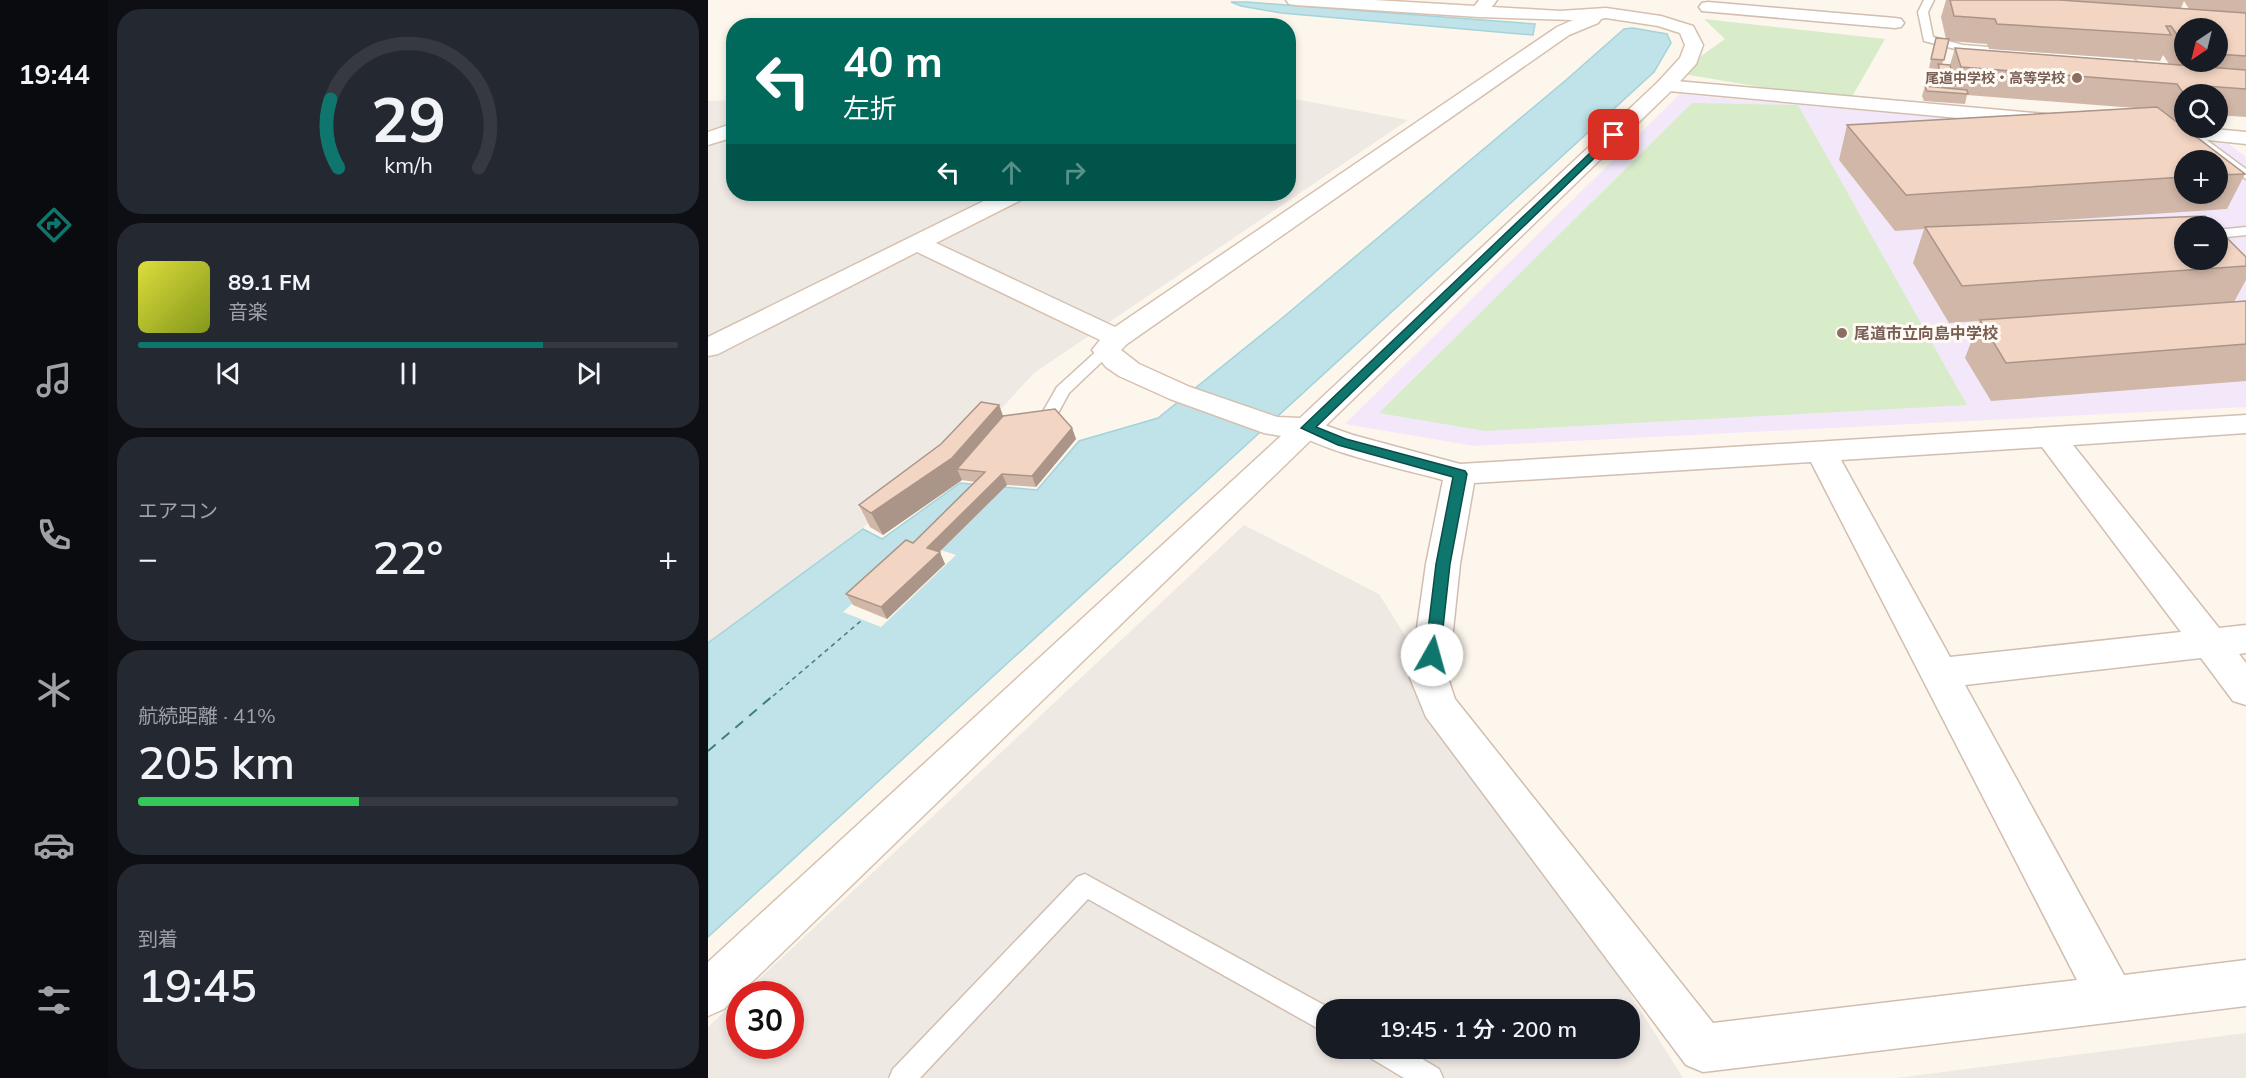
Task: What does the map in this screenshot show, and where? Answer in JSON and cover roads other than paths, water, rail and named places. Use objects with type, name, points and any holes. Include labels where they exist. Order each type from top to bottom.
[{"type":"street","points":[[708,993],[1307,428],[1665,86],[1689,60],[1694,45],[1687,30],[1617,6],[1560,16],[1484,6],[1295,0]]},
{"type":"street","points":[[1112,344],[1563,31],[1617,6]]},
{"type":"street","points":[[1708,9],[1895,23]]},
{"type":"street","points":[[1665,86],[2063,121]]},
{"type":"street","points":[[2134,128],[2174,131]]},
{"type":"street","points":[[708,139],[726,132]]},
{"type":"street","points":[[2228,136],[2245,138]]},
{"type":"street","points":[[708,348],[1001,201]]},
{"type":"street","points":[[917,243],[1112,344],[1116,361],[1129,370],[1179,393],[1274,426],[1307,428],[1342,442],[1460,474],[2246,424]]},
{"type":"street","points":[[2051,436],[2246,690]]},
{"type":"street","points":[[1821,451],[2112,999]]},
{"type":"street","points":[[1460,474],[1443,564],[1429,678],[1439,706],[1703,1048],[2246,983]]},
{"type":"street","points":[[1939,673],[2209,641],[2246,639]]},
{"type":"lane","points":[[1929,0],[1923,12],[1928,39],[1963,48],[2131,61]]},
{"type":"lane","points":[[2199,138],[2246,175]]},
{"type":"lane","points":[[2228,233],[2246,231]]},
{"type":"lane","points":[[1045,422],[1063,390],[1112,344]]},
{"type":"lane","points":[[902,1078],[1085,885],[1316,1014]]},
{"type":"lane","points":[[1396,1059],[1430,1078]]},
{"type":"water","points":[[1231,2],[1535,24],[1533,35],[1281,13]]},
{"type":"water","points":[[1633,28],[1667,34],[1671,43],[1654,72],[708,937],[708,643],[863,529],[882,539],[960,483],[1037,490],[1079,441],[1158,418],[1281,319],[1624,29]]},
{"type":"place","name":"尾道中学校・高等学校","points":[[2077,78]]},
{"type":"place","name":"尾道市立向島中学校","points":[[1842,333]]}]
